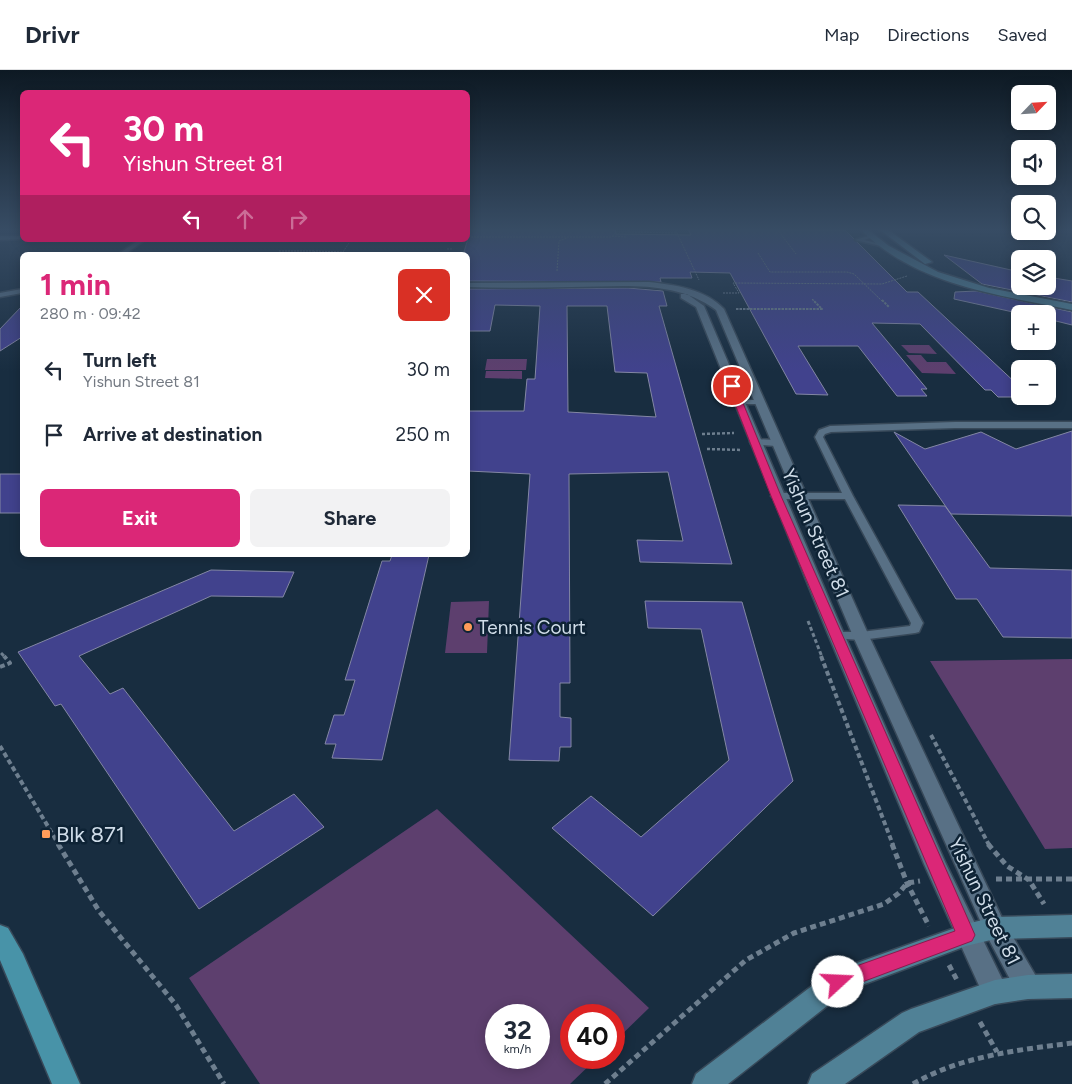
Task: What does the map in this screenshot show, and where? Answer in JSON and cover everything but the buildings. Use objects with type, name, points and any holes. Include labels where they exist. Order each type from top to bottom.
[{"type":"main road","points":[[938,276],[975,287],[1072,307]]},
{"type":"main road","points":[[966,276],[995,285],[1072,300]]},
{"type":"main road","points":[[706,1084],[838,982],[966,935],[995,928],[1072,926]]},
{"type":"main road","points":[[0,936],[14,962],[66,1084]]},
{"type":"main road","points":[[822,1084],[911,1022],[994,992],[1028,987],[1072,986]]},
{"type":"street","name":"Yishun Street 81","points":[[470,287],[659,286],[695,294],[711,300],[720,309],[776,443],[861,636],[995,928],[1028,987]]},
{"type":"street","name":"Yishun Street 81","points":[[525,287],[646,290],[674,294],[695,301],[700,306],[776,496],[966,935],[994,992]]},
{"type":"street","points":[[0,297],[20,293]]},
{"type":"lane","points":[[738,402],[759,402]]},
{"type":"lane","points":[[836,635],[861,636],[915,629],[917,623],[848,496],[819,437],[822,432],[830,430],[954,425],[1072,425]]},
{"type":"lane","points":[[754,442],[776,443]]},
{"type":"lane","points":[[776,496],[848,496]]},
{"type":"path","points":[[693,282],[700,280],[698,276]]},
{"type":"path","points":[[857,276],[889,307]]},
{"type":"path","points":[[722,292],[738,293],[733,283],[882,284],[909,276]]},
{"type":"path","points":[[729,309],[822,309],[812,299]]},
{"type":"path","points":[[702,434],[737,433],[735,425]]},
{"type":"path","points":[[740,442],[745,456]]},
{"type":"path","points":[[707,449],[742,450]]},
{"type":"path","points":[[806,615],[907,883],[968,1001],[997,1052]]},
{"type":"path","points":[[0,667],[10,663],[1,653]]},
{"type":"path","points":[[0,746],[25,791],[99,911],[176,1005],[224,1084]]},
{"type":"path","points":[[1029,880],[1072,879]]},
{"type":"path","points":[[606,1084],[746,960],[794,934],[884,904],[899,893],[907,883]]},
{"type":"path","points":[[913,1084],[926,1077],[997,1052],[1072,1043]]},
{"type":"shaded area","points":[[901,345],[929,345],[937,354],[909,353]]},
{"type":"shaded area","points":[[906,355],[921,355],[927,362],[946,362],[956,374],[922,373]]},
{"type":"shaded area","points":[[487,359],[527,359],[526,370],[485,370]]},
{"type":"shaded area","points":[[486,371],[522,371],[522,379],[485,378]]},
{"type":"shaded area","name":"Tennis Court","points":[[489,601],[487,653],[445,653],[451,602]]},
{"type":"shaded area","points":[[1072,659],[1072,848],[1045,849],[930,661]]},
{"type":"shaded area","points":[[437,809],[649,1008],[625,1031],[625,1004],[560,1004],[560,1069],[586,1069],[570,1084],[260,1084],[189,978]]},
{"type":"place","name":"Tennis Court","points":[[468,627]]},
{"type":"place","name":"Blk 871","points":[[46,834]]},
{"type":"route","points":[[732,386],[776,496],[966,935],[838,982]]}]
